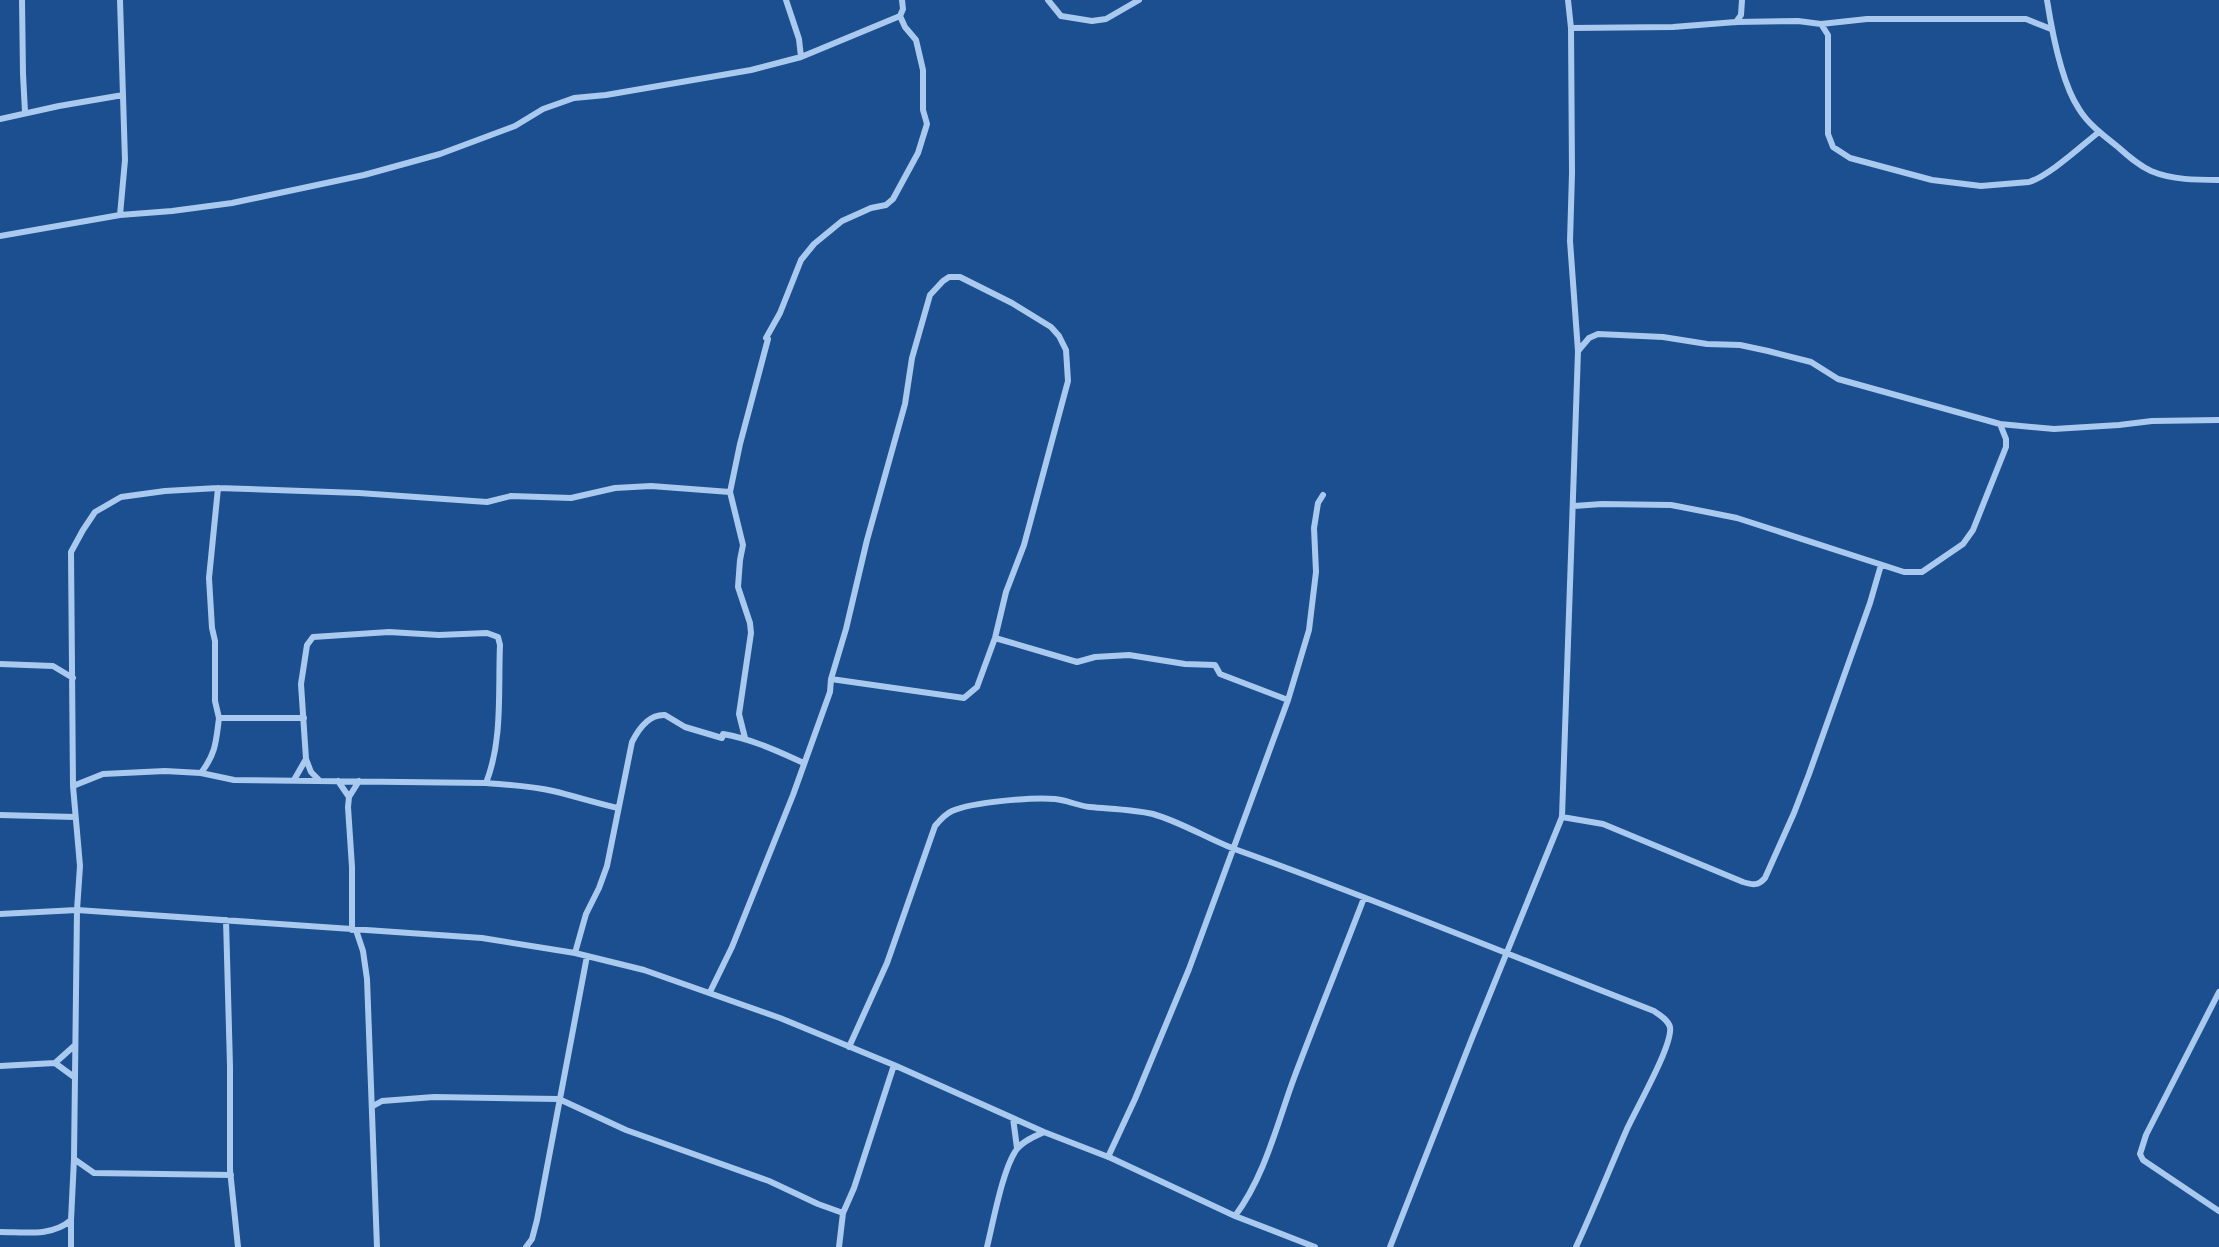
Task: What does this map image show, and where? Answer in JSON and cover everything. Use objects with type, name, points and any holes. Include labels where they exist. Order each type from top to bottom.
[{"type":"street","points":[[22,0],[25,112]]},
{"type":"street","points":[[120,0],[125,160],[120,215]]},
{"type":"street","points":[[786,0],[799,39],[801,57]]},
{"type":"street","points":[[0,236],[120,215],[232,203],[364,175],[451,150],[515,126],[543,110],[574,98],[606,96],[676,84],[751,70],[801,57],[900,16],[903,9],[902,0]]},
{"type":"street","points":[[1048,0],[1061,16],[1092,21],[1106,19],[1139,0]]},
{"type":"street","points":[[1390,1247],[1562,817],[1578,351],[1570,241],[1572,173],[1569,0]]},
{"type":"street","points":[[1736,22],[1741,15],[1742,0]]},
{"type":"street","points":[[2047,0],[2051,29],[2069,92],[2079,111],[2099,132],[2137,163],[2152,171],[2167,176],[2219,180]]},
{"type":"street","points":[[746,738],[741,728],[739,714],[751,633],[738,587],[743,545],[742,533],[732,506],[730,492],[740,444],[768,339],[766,338],[780,313],[801,260],[814,244],[842,220],[871,208],[886,205],[893,199],[918,153],[927,124],[923,110],[923,70],[916,40],[905,27],[900,16]]},
{"type":"street","points":[[1571,28],[1673,27],[1736,22],[1798,21],[1821,24],[1867,19],[2026,19],[2051,29]]},
{"type":"street","points":[[1821,24],[1828,35],[1828,134],[1833,147],[1850,158],[1955,185],[1981,186],[2029,182],[2036,180],[2099,132]]},
{"type":"street","points":[[0,118],[123,95]]},
{"type":"street","points":[[710,992],[732,947],[830,692],[831,679],[846,629],[867,540],[904,404],[912,358],[930,295],[949,277],[960,277],[1012,303],[1051,327],[1066,350],[1068,381],[1024,545],[1006,592],[995,638],[977,687],[964,698],[831,679]]},
{"type":"street","points":[[1578,351],[1589,338],[1598,334],[1663,337],[1707,344],[1740,345],[1811,362],[1838,379],[2000,424],[2054,429],[2152,421],[2219,420]]},
{"type":"street","points":[[1574,506],[1671,505],[1737,518],[1904,572],[1922,572],[1963,544],[1973,530],[2006,447],[2006,439],[2000,424]]},
{"type":"street","points":[[71,1247],[77,910],[80,866],[73,786],[71,552],[95,512],[121,497],[165,491],[219,488],[359,493],[487,502],[511,496],[571,498],[615,488],[651,486],[730,492]]},
{"type":"street","points":[[201,773],[215,750],[219,718],[215,701],[215,640],[212,628],[209,578],[219,488]]},
{"type":"street","points":[[1108,1157],[1189,969],[1288,700],[1309,630],[1316,572],[1314,528],[1318,503],[1323,495]]},
{"type":"street","points":[[1562,817],[1603,824],[1743,882],[1755,885],[1760,883],[1765,878],[1798,803],[1863,623],[1881,565]]},
{"type":"street","points":[[320,781],[311,772],[306,759],[301,684],[307,645],[313,637],[389,632],[446,635],[494,634],[498,637],[500,645],[498,725],[493,762],[486,783]]},
{"type":"street","points":[[995,638],[1077,662],[1095,657],[1129,655],[1185,664],[1215,664],[1220,674],[1288,700]]},
{"type":"street","points":[[0,664],[53,666],[73,678]]},
{"type":"street","points":[[575,953],[586,914],[607,866],[632,742],[638,731],[652,718],[665,715],[685,727],[722,738],[723,734],[746,738],[782,751],[804,763]]},
{"type":"street","points":[[219,718],[304,718]]},
{"type":"street","points":[[294,780],[306,759]]},
{"type":"street","points":[[73,786],[103,774],[165,771],[201,773],[234,780],[486,783],[555,791],[618,808]]},
{"type":"street","points":[[338,781],[349,797]]},
{"type":"street","points":[[359,781],[349,797],[348,829],[354,930],[366,967],[377,1247]]},
{"type":"street","points":[[849,1047],[886,963],[935,826],[944,816],[952,811],[974,806],[1030,798],[1063,800],[1081,806],[1136,810],[1156,815],[1191,828],[1232,848],[1396,909],[1654,1011],[1667,1021],[1670,1027],[1669,1036],[1662,1058],[1627,1128],[1576,1247]]},
{"type":"street","points":[[0,815],[75,817]]},
{"type":"street","points":[[1235,1216],[1249,1197],[1267,1155],[1364,898]]},
{"type":"street","points":[[0,914],[77,910],[482,938],[575,953],[644,970],[780,1018],[894,1065],[1044,1132],[1108,1157],[1235,1216],[1315,1247]]},
{"type":"street","points":[[226,920],[231,1175],[238,1247]]},
{"type":"street","points":[[526,1247],[532,1239],[537,1220],[586,956]]},
{"type":"street","points":[[2219,992],[2146,1135],[2139,1154],[2143,1160],[2219,1211]]},
{"type":"street","points":[[0,1066],[55,1063],[74,1046]]},
{"type":"street","points":[[55,1063],[74,1077]]},
{"type":"street","points":[[839,1247],[843,1213],[854,1188],[894,1065]]},
{"type":"street","points":[[372,1093],[382,1101]]},
{"type":"street","points":[[373,1106],[382,1101],[434,1096],[559,1099],[626,1130],[769,1181],[843,1213]]},
{"type":"street","points":[[987,1247],[1004,1182],[1017,1148],[1013,1118]]},
{"type":"street","points":[[1017,1148],[1044,1132]]},
{"type":"street","points":[[74,1160],[94,1173],[231,1175]]},
{"type":"street","points":[[0,1232],[42,1232],[58,1229],[71,1220]]}]
